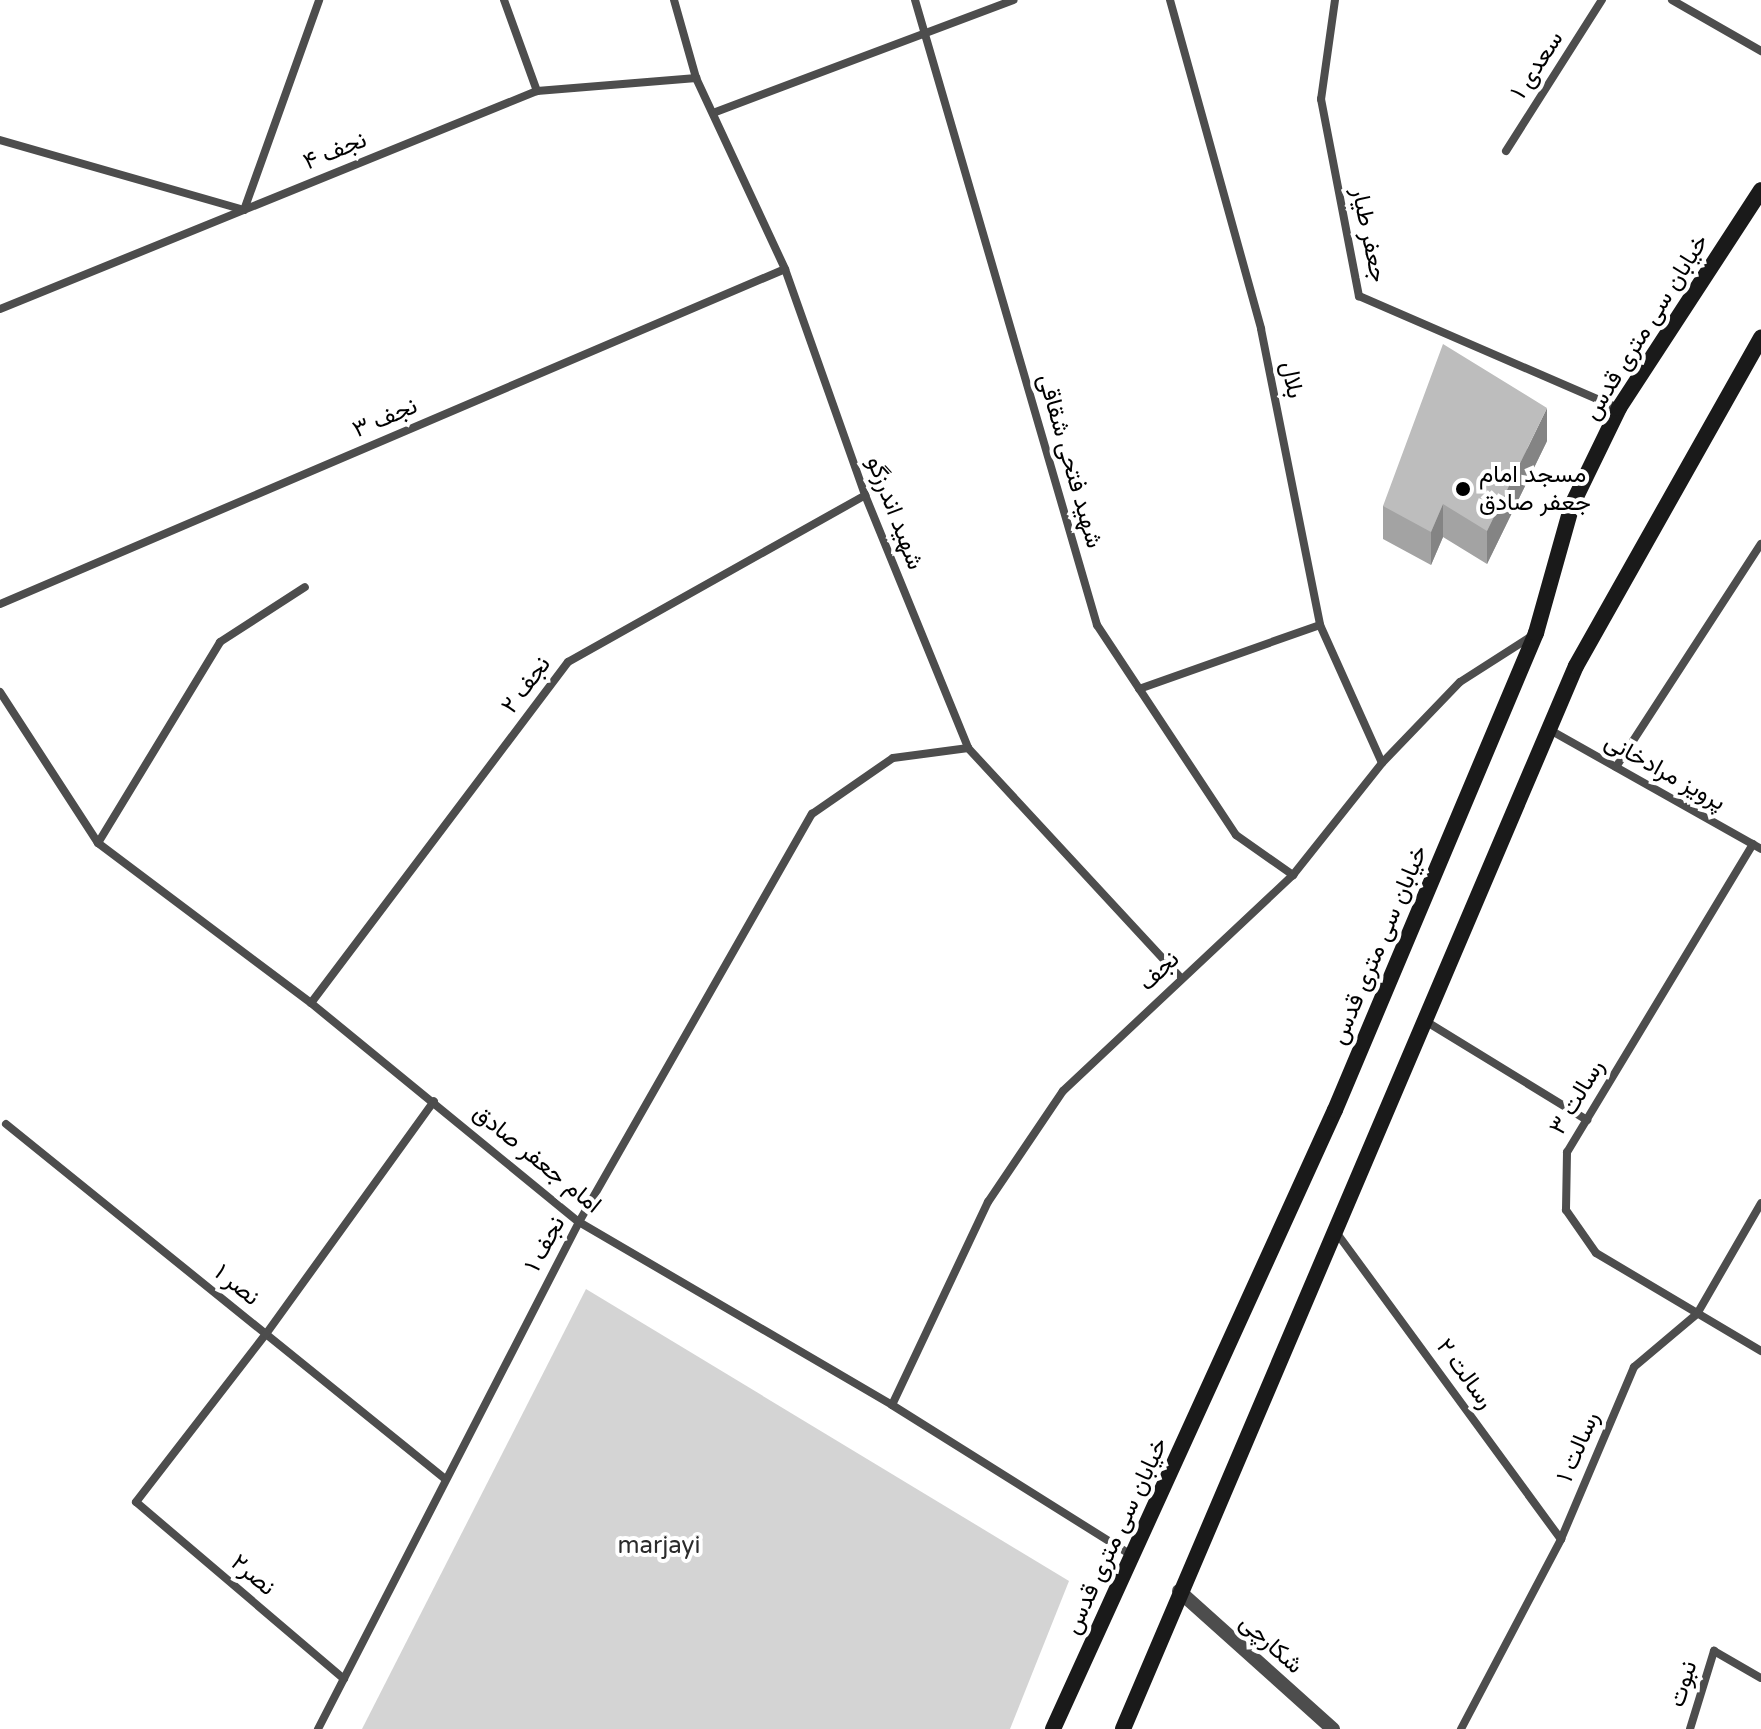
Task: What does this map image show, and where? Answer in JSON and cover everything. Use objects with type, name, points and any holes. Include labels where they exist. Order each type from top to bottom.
[{"type":"main road","name":"خیابان سی متری قدس","points":[[1053,1729],[1329,1124],[1536,633],[1572,505],[1619,408],[1761,190]]},
{"type":"main road","points":[[1123,1729],[1179,1591],[1427,1022],[1576,666],[1761,338]]},
{"type":"street","points":[[0,140],[244,210],[319,0]]},
{"type":"street","points":[[504,0],[537,91]]},
{"type":"street","name":"شهید اندرزگو","points":[[674,0],[696,78],[785,269],[865,495],[968,748],[1181,978]]},
{"type":"street","name":"شهید فتحی شقاقی","points":[[915,0],[1097,625],[1236,835],[1293,875]]},
{"type":"street","points":[[713,113],[1013,0]]},
{"type":"street","name":"بلال","points":[[1170,0],[1261,329],[1320,625],[1382,763]]},
{"type":"street","name":"جعفر طیار","points":[[1335,0],[1321,99],[1359,296],[1619,408]]},
{"type":"street","name":"سعدی ۱","points":[[1506,151],[1602,0]]},
{"type":"street","points":[[1672,0],[1761,51]]},
{"type":"street","name":"نجف ۴","points":[[0,309],[537,91],[696,78]]},
{"type":"street","name":"نجف ۳","points":[[0,604],[785,269]]},
{"type":"street","name":"نجف ۲","points":[[311,1003],[568,662],[865,495]]},
{"type":"street","points":[[1616,767],[1761,544]]},
{"type":"street","points":[[98,843],[220,642],[305,587]]},
{"type":"street","points":[[1139,689],[1320,625]]},
{"type":"street","name":"نجف","points":[[892,1405],[988,1202],[1063,1091],[1293,875],[1382,763],[1460,682],[1536,633]]},
{"type":"street","name":"امام جعفر صادق","points":[[0,692],[98,843],[311,1003],[579,1222],[892,1405],[1134,1556]]},
{"type":"street","name":"پرویز مرادخانی","points":[[1550,730],[1757,846]]},
{"type":"street","name":"نجف ۱","points":[[318,1729],[444,1478],[579,1222],[812,814],[893,758],[968,748]]},
{"type":"street","name":"رسالت ۳","points":[[1757,846],[1567,1152],[1566,1210],[1596,1253],[1761,1351]]},
{"type":"street","points":[[1427,1022],[1587,1120]]},
{"type":"street","points":[[266,1334],[434,1101]]},
{"type":"street","name":"نصر ۱","points":[[6,1124],[444,1478]]},
{"type":"street","name":"رسالت ۱","points":[[1461,1729],[1561,1539],[1634,1367],[1697,1314],[1761,1203]]},
{"type":"street","name":"رسالت ۲","points":[[1336,1232],[1561,1539]]},
{"type":"street","name":"نصر۲","points":[[266,1334],[136,1502],[344,1679]]},
{"type":"street","name":"شکارچی","points":[[1179,1591],[1333,1729]]},
{"type":"street","name":"نبوت","points":[[1690,1729],[1714,1651],[1761,1678]]},
{"type":"green space","name":"marjayi","points":[[586,1289],[1069,1581],[1010,1729],[362,1729]]},
{"type":"building","name":"مسجد امام جعفر صادق","points":[[1443,344],[1547,408],[1487,531],[1443,504],[1431,532],[1383,506]]},
{"type":"place","name":"مسجد امام جعفر صادق","points":[[1463,489]]}]
